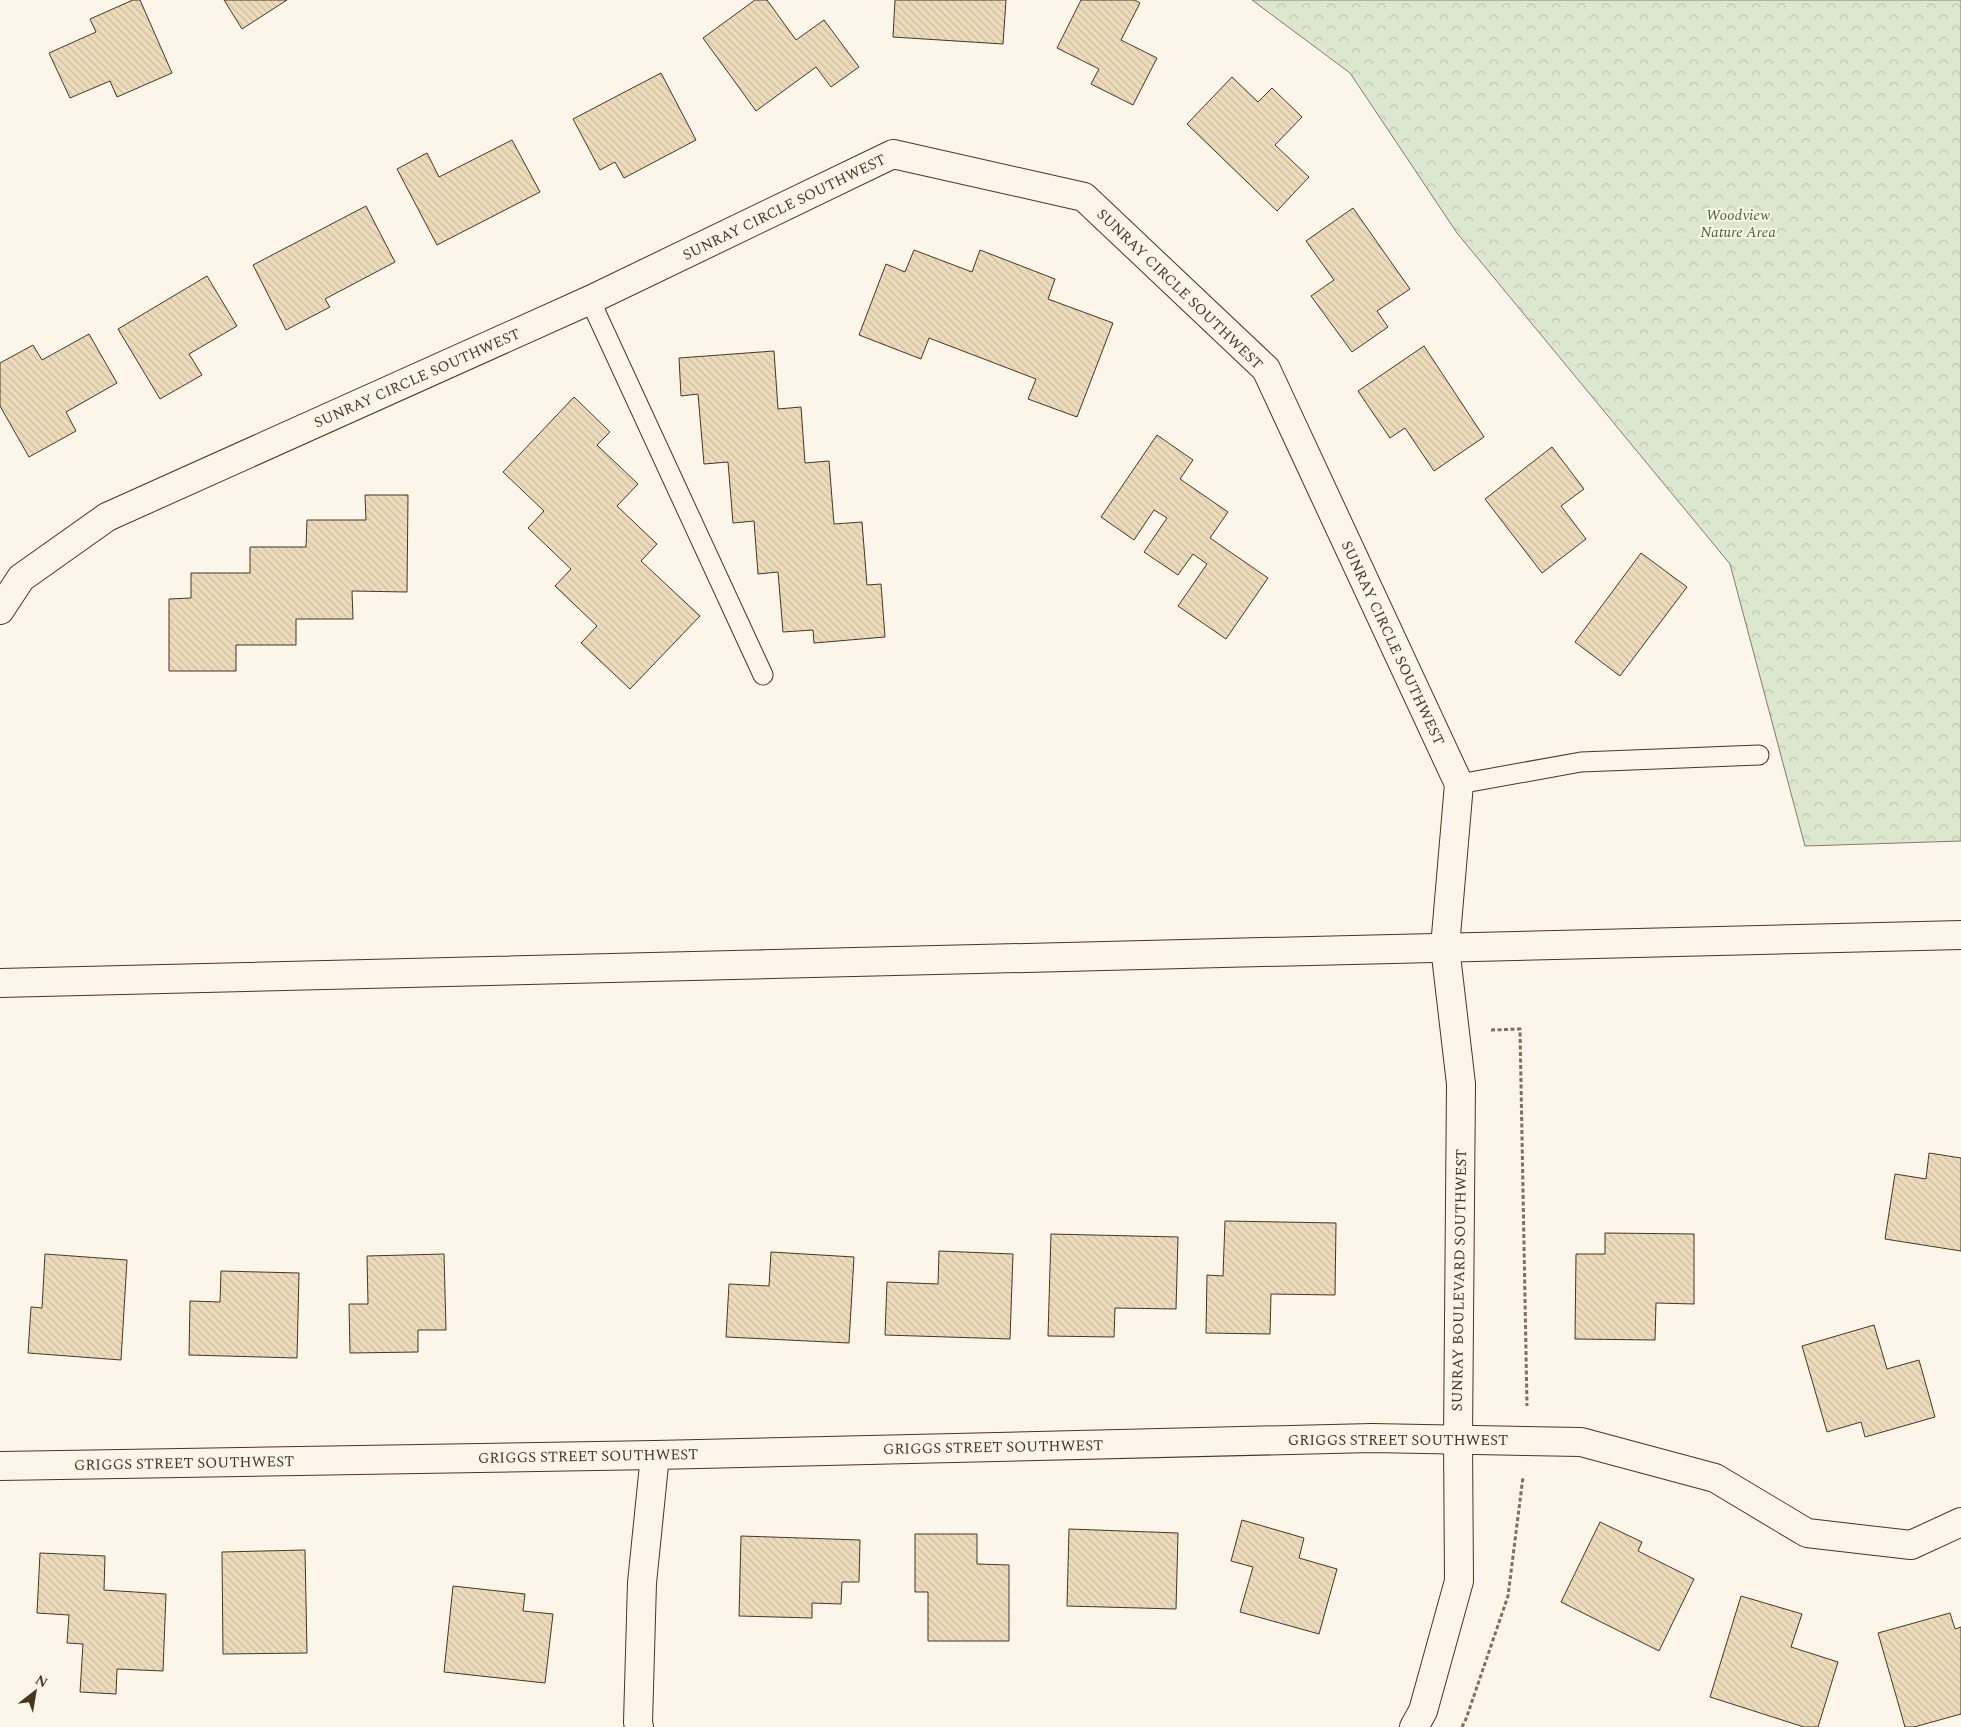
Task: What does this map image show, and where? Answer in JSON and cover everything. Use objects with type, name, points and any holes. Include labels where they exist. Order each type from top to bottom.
[{"type":"street","name":"SUNRAY CIRCLE SOUTHWEST","points":[[0,610],[21,578],[106,517],[590,300],[893,154],[1084,197],[1266,369],[1459,784],[1445,947]]},
{"type":"street","points":[[0,983],[1961,935]]},
{"type":"street","name":"SUNRAY BOULEVARD SOUTHWEST","points":[[1414,1727],[1424,1711],[1459,1581],[1458,1439],[1462,1084],[1445,947]]},
{"type":"street","name":"GRIGGS STREET SOUTHWEST","points":[[0,1466],[655,1455],[1352,1438],[1581,1442],[1715,1478],[1807,1533],[1911,1545],[1961,1522]]},
{"type":"street","points":[[639,1727],[642,1584],[655,1455]]},
{"type":"lane","points":[[590,300],[763,675]]},
{"type":"lane","points":[[1459,784],[1581,762],[1759,754]]},
{"type":"path","points":[[1455,1031],[1520,1028],[1528,1441],[1508,1596],[1462,1727]]},
{"type":"green space","name":"Woodview Nature Area","points":[[1252,0],[1961,0],[1961,841],[1805,846],[1730,564],[1457,233],[1350,73]]},
{"type":"building","points":[[133,0],[140,0],[172,73],[117,97],[110,81],[70,98],[49,53],[96,32],[90,19]]},
{"type":"building","points":[[224,0],[287,0],[242,29]]},
{"type":"building","points":[[755,0],[767,0],[796,40],[824,20],[859,67],[831,87],[816,67],[756,111],[703,38]]},
{"type":"building","points":[[895,0],[1006,0],[1003,44],[893,37]]},
{"type":"building","points":[[1081,0],[1135,0],[1140,3],[1121,40],[1157,58],[1133,105],[1091,84],[1099,69],[1057,48]]},
{"type":"building","points":[[661,73],[696,140],[624,178],[615,162],[600,170],[573,119]]},
{"type":"building","points":[[1232,77],[1258,102],[1272,88],[1302,117],[1275,145],[1309,177],[1277,211],[1187,124]]},
{"type":"building","points":[[512,140],[540,192],[437,245],[397,169],[427,153],[439,177]]},
{"type":"building","points":[[366,206],[395,262],[325,299],[330,307],[286,330],[253,265]]},
{"type":"building","points":[[1353,208],[1410,289],[1377,311],[1388,327],[1352,352],[1311,296],[1334,280],[1306,241]]},
{"type":"building","points":[[914,250],[972,272],[980,250],[1055,279],[1048,299],[1113,323],[1077,417],[1028,399],[1036,379],[929,338],[921,359],[859,335],[886,264],[905,272]]},
{"type":"building","points":[[207,276],[237,326],[189,354],[202,375],[160,399],[118,329]]},
{"type":"building","points":[[89,334],[117,383],[66,412],[76,431],[29,457],[0,406],[0,363],[33,345],[42,360]]},
{"type":"building","points":[[1424,346],[1484,437],[1434,471],[1405,428],[1390,438],[1358,391]]},
{"type":"building","points":[[774,351],[778,409],[801,407],[805,463],[829,461],[834,524],[862,522],[867,585],[881,584],[885,637],[814,643],[813,630],[783,632],[778,572],[758,574],[754,521],[733,523],[728,462],[704,464],[698,394],[681,396],[679,358]]},
{"type":"building","points":[[574,397],[610,432],[597,445],[638,484],[617,506],[657,544],[641,561],[700,616],[630,689],[581,643],[597,626],[555,586],[571,569],[528,528],[544,511],[503,472]]},
{"type":"building","points":[[1157,435],[1193,460],[1180,479],[1228,512],[1210,538],[1268,578],[1226,639],[1178,606],[1207,564],[1193,554],[1178,575],[1144,552],[1167,518],[1154,510],[1134,540],[1101,517]]},
{"type":"building","points":[[1552,447],[1584,489],[1561,506],[1586,539],[1542,573],[1485,499]]},
{"type":"building","points":[[365,495],[408,495],[407,592],[352,591],[353,619],[296,619],[296,645],[236,645],[236,671],[169,671],[169,599],[191,598],[191,573],[250,573],[250,547],[306,547],[307,520],[366,520]]},
{"type":"building","points":[[1641,553],[1687,587],[1620,676],[1575,642]]},
{"type":"building","points":[[1929,1153],[1961,1158],[1961,1251],[1885,1239],[1895,1174],[1926,1179]]},
{"type":"building","points":[[1225,1221],[1336,1223],[1335,1295],[1271,1294],[1270,1334],[1206,1333],[1207,1275],[1223,1276]]},
{"type":"building","points":[[1605,1233],[1694,1234],[1694,1304],[1656,1303],[1655,1340],[1575,1339],[1576,1254],[1605,1254]]},
{"type":"building","points":[[1051,1234],[1178,1237],[1176,1309],[1115,1308],[1114,1337],[1048,1336]]},
{"type":"building","points":[[939,1251],[1013,1254],[1010,1339],[885,1335],[887,1282],[938,1284]]},
{"type":"building","points":[[771,1252],[854,1257],[849,1343],[726,1337],[729,1284],[769,1286]]},
{"type":"building","points":[[45,1254],[127,1260],[121,1360],[28,1353],[31,1307],[42,1308]]},
{"type":"building","points":[[444,1254],[446,1330],[418,1330],[418,1352],[350,1353],[349,1304],[368,1304],[367,1256]]},
{"type":"building","points":[[221,1271],[299,1273],[297,1358],[189,1355],[190,1301],[220,1302]]},
{"type":"building","points":[[1874,1325],[1887,1369],[1919,1360],[1935,1417],[1865,1437],[1861,1422],[1827,1432],[1802,1346]]},
{"type":"building","points":[[1242,1520],[1304,1538],[1299,1558],[1337,1569],[1319,1634],[1240,1612],[1253,1567],[1231,1561]]},
{"type":"building","points":[[1600,1522],[1642,1542],[1638,1551],[1694,1579],[1659,1651],[1561,1602]]},
{"type":"building","points":[[1069,1529],[1178,1533],[1176,1609],[1067,1606]]},
{"type":"building","points":[[915,1534],[977,1534],[977,1564],[1009,1565],[1009,1641],[928,1641],[928,1592],[915,1592]]},
{"type":"building","points":[[741,1536],[860,1540],[859,1582],[842,1582],[841,1604],[812,1603],[812,1618],[739,1616]]},
{"type":"building","points":[[305,1550],[307,1653],[223,1654],[222,1552]]},
{"type":"building","points":[[40,1553],[105,1556],[104,1590],[166,1594],[163,1671],[117,1669],[116,1694],[80,1692],[83,1644],[67,1643],[69,1615],[37,1613]]},
{"type":"building","points":[[453,1586],[525,1594],[523,1611],[553,1614],[545,1683],[444,1672]]},
{"type":"building","points":[[1741,1596],[1802,1614],[1791,1647],[1838,1662],[1818,1727],[1804,1727],[1710,1697]]},
{"type":"building","points":[[1950,1613],[1955,1629],[1961,1627],[1961,1714],[1914,1727],[1905,1727],[1878,1633]]}]
